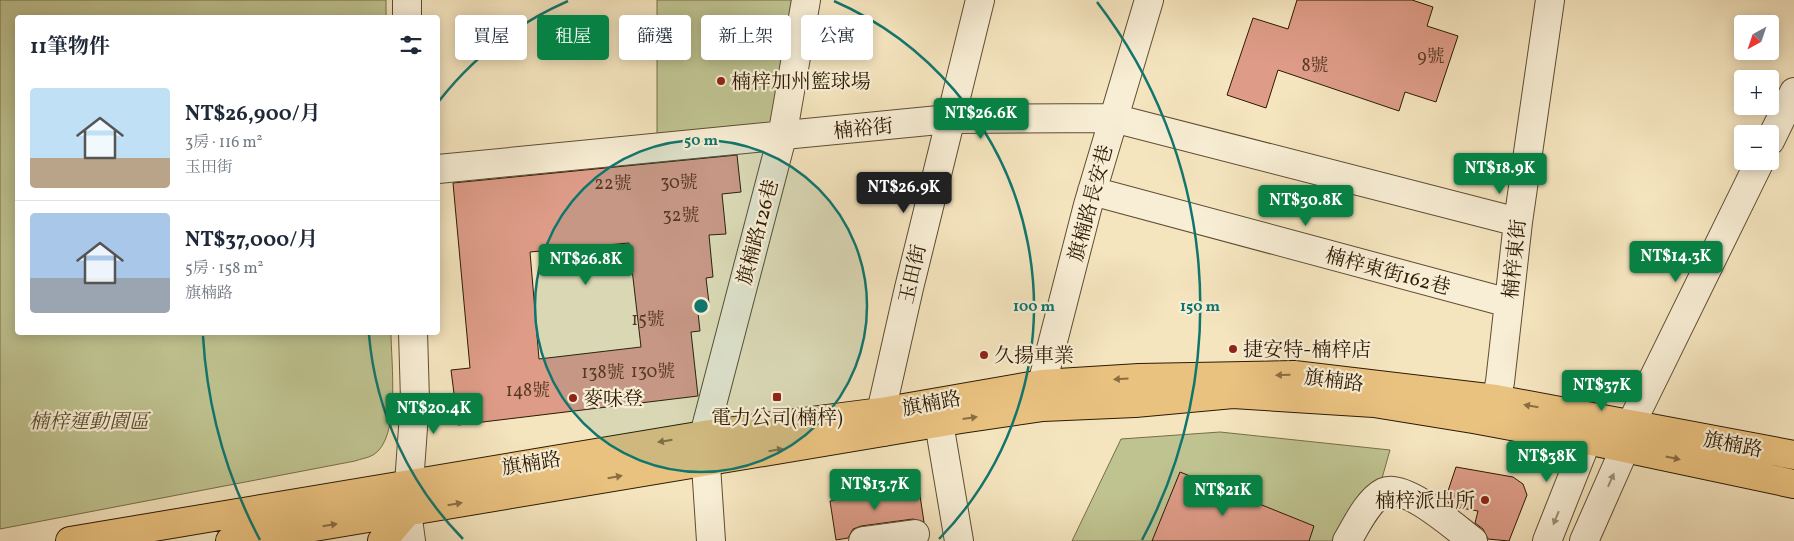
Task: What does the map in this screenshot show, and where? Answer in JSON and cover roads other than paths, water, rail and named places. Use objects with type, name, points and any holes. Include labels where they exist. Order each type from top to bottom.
[{"type":"main road","name":"旗楠路","points":[[230,541],[704,462],[882,422],[1139,378],[1294,375],[1496,399],[1794,484]]},
{"type":"main road","name":"旗楠路","points":[[70,541],[704,435],[882,422],[939,423],[1042,396],[1135,403],[1233,394],[1374,403],[1473,418],[1587,440],[1628,436],[1794,456]]},
{"type":"main road","points":[[382,541],[407,512]]},
{"type":"street","points":[[407,0],[407,15]]},
{"type":"street","name":"旗楠路126巷","points":[[711,541],[704,462],[704,435],[782,137],[806,0]]},
{"type":"street","name":"玉田街","points":[[882,422],[949,119],[980,0]]},
{"type":"street","name":"旗楠路長安巷","points":[[1042,396],[1092,192],[1149,0]]},
{"type":"street","name":"楠梓東街","points":[[1496,399],[1518,222],[1550,0]]},
{"type":"street","points":[[1778,125],[1794,92]]},
{"type":"street","name":"楠裕街","points":[[440,168],[782,137],[949,119],[1113,118],[1518,222]]},
{"type":"street","points":[[1584,541],[1628,436],[1756,170]]},
{"type":"street","name":"楠梓東街162巷","points":[[1092,192],[1509,303]]},
{"type":"street","points":[[411,541],[407,512],[415,400],[413,335]]},
{"type":"street","points":[[939,423],[959,541]]},
{"type":"street","points":[[1547,541],[1587,440]]},
{"type":"street","points":[[1347,541],[1371,504],[1384,492],[1392,490],[1408,495],[1430,508],[1473,541]]},
{"type":"street","points":[[863,541],[914,534]]},
{"type":"place","name":"楠梓加州籃球場","points":[[721,81]]},
{"type":"place","name":"捷安特-楠梓店","points":[[1233,349]]},
{"type":"place","name":"久揚車業","points":[[984,355]]},
{"type":"place","name":"電力公司(楠梓)","points":[[777,397]]},
{"type":"place","name":"麥味登","points":[[573,398]]},
{"type":"place","name":"楠梓派出所","points":[[1485,500]]},
{"type":"park label","name":"楠梓運動園區","points":[[89,421]]}]
